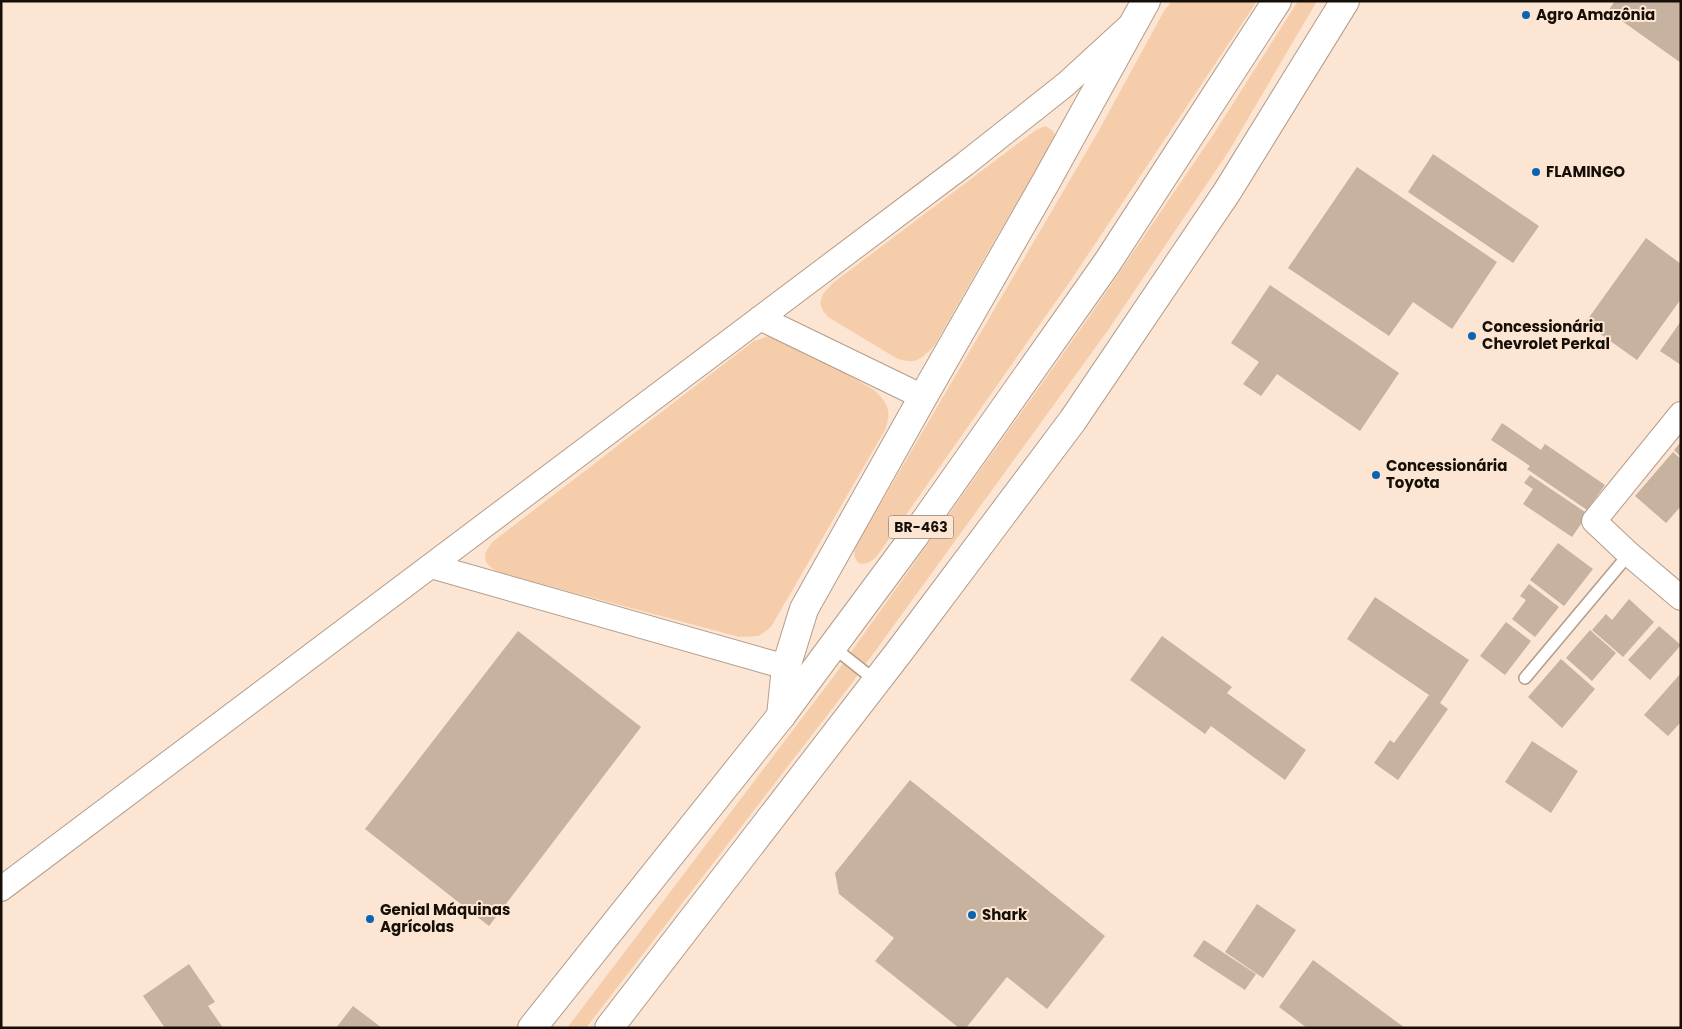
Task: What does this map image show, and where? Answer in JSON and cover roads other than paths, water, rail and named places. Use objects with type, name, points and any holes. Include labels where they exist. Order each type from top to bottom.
[{"type":"main road","name":"BR-463","points":[[532,1028],[781,716],[913,538],[1106,263],[1277,1]]},
{"type":"main road","points":[[609,1028],[876,681],[1073,420],[1227,192],[1344,1]]},
{"type":"main road","points":[[781,716],[786,667],[804,609],[1141,11]]},
{"type":"street","points":[[1,890],[965,164],[1066,84],[1141,11]]},
{"type":"street","points":[[760,318],[923,396]]},
{"type":"street","points":[[1681,414],[1594,521],[1629,554],[1681,598]]},
{"type":"street","points":[[431,566],[786,667]]},
{"type":"lane","points":[[1525,678],[1629,554]]},
{"type":"lane","points":[[833,647],[876,681]]},
{"type":"place","name":"Agro Amazônia","points":[[1526,15]]},
{"type":"place","name":"FLAMINGO","points":[[1536,172]]},
{"type":"place","name":"Concessionária Chevrolet Perkal","points":[[1472,336]]},
{"type":"place","name":"Concessionária Toyota","points":[[1376,475]]},
{"type":"place","name":"Shark","points":[[972,915]]},
{"type":"place","name":"Genial Máquinas Agrícolas","points":[[370,919]]}]
